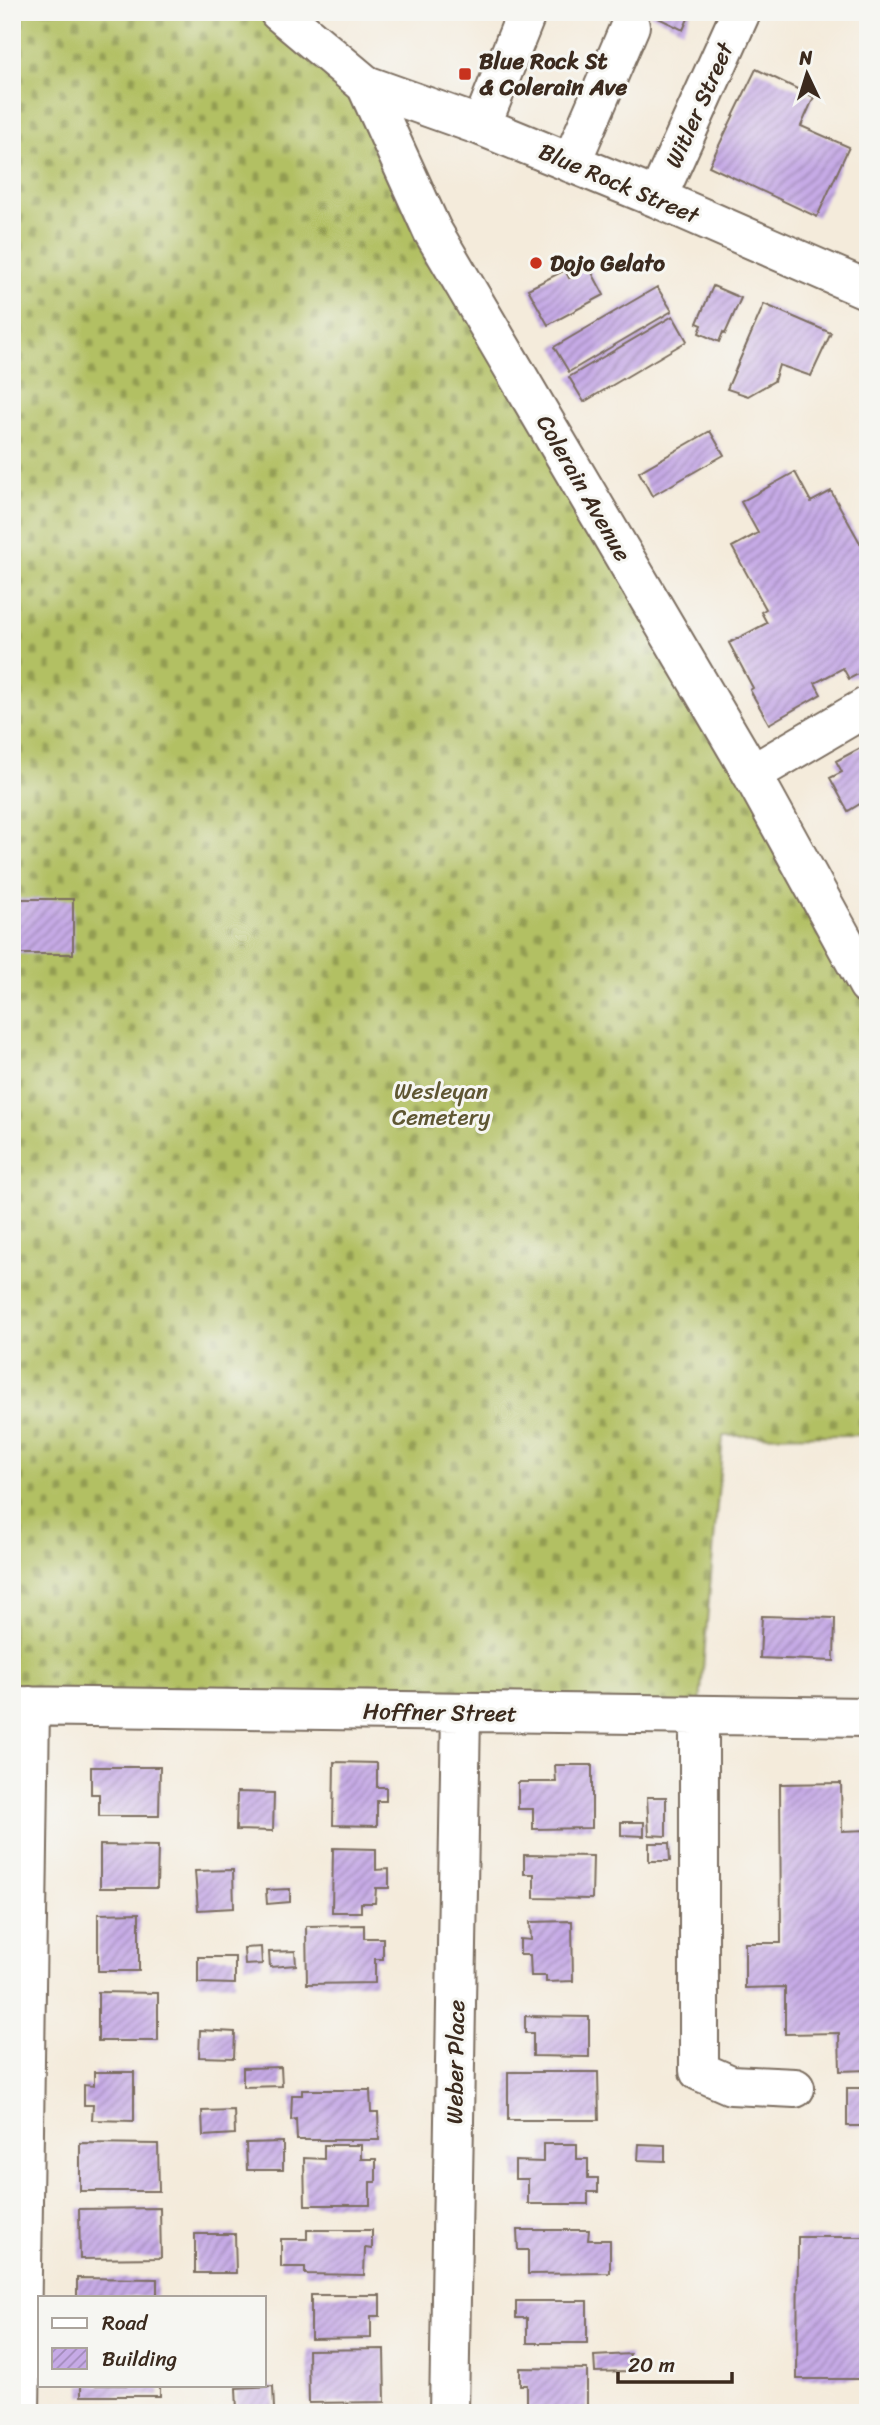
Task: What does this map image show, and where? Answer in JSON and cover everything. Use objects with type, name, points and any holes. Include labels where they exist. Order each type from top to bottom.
[{"type":"street","name":"Colerain Avenue","points":[[279,12],[366,85],[432,230],[752,774],[868,985]]},
{"type":"street","points":[[481,126],[527,12]]},
{"type":"street","name":"Witler Street","points":[[657,198],[741,12]]},
{"type":"street","points":[[571,163],[630,26]]},
{"type":"street","name":"Blue Rock Street","points":[[366,85],[481,126],[657,198],[868,290]]},
{"type":"street","points":[[752,774],[868,706]]},
{"type":"street","points":[[20,2413],[21,1706]]},
{"type":"street","name":"Hoffner Street","points":[[21,1706],[868,1717]]},
{"type":"street","name":"Weber Place","points":[[449,2413],[461,1712]]},
{"type":"street","points":[[699,1715],[699,2071],[731,2085],[795,2088]]},
{"type":"green space","name":"Wesleyan Cemetery","points":[[12,12],[279,12],[366,85],[868,985],[868,1435],[723,1436],[699,1715],[12,1706]]},
{"type":"building","points":[[646,12],[691,12],[683,30]]},
{"type":"building","points":[[756,69],[814,97],[801,126],[849,147],[817,217],[709,166]]},
{"type":"building","points":[[589,267],[604,295],[548,325],[528,289],[565,270],[569,278]]},
{"type":"building","points":[[713,286],[741,298],[719,342],[699,333],[702,325],[697,323]]},
{"type":"building","points":[[657,287],[672,311],[569,372],[554,347]]},
{"type":"building","points":[[764,304],[831,333],[811,376],[779,365],[774,381],[748,396],[727,389]]},
{"type":"building","points":[[673,316],[687,341],[584,402],[569,377]]},
{"type":"building","points":[[710,431],[724,455],[652,496],[639,472]]},
{"type":"building","points":[[795,472],[811,502],[831,491],[868,557],[868,669],[849,679],[843,668],[815,683],[821,694],[769,724],[729,643],[767,623],[761,612],[766,609],[732,547],[758,533],[741,502]]},
{"type":"building","points":[[868,744],[868,799],[848,811],[830,778],[842,772],[836,761]]},
{"type":"building","points":[[18,899],[73,899],[73,954],[17,954]]},
{"type":"building","points":[[762,1616],[835,1618],[834,1661],[760,1658]]},
{"type":"building","points":[[334,1762],[377,1763],[377,1787],[386,1787],[386,1801],[377,1801],[377,1826],[333,1825]]},
{"type":"building","points":[[555,1765],[592,1765],[592,1828],[533,1829],[533,1809],[518,1809],[518,1782],[556,1782]]},
{"type":"building","points":[[91,1767],[160,1767],[159,1816],[99,1816],[99,1794],[91,1794]]},
{"type":"building","points":[[841,1783],[842,1831],[868,1830],[868,2070],[840,2071],[839,2033],[785,2034],[785,1987],[745,1988],[745,1943],[781,1943],[780,1784]]},
{"type":"building","points":[[237,1792],[274,1793],[273,1831],[236,1830]]},
{"type":"building","points":[[647,1797],[666,1797],[666,1836],[649,1835]]},
{"type":"building","points":[[621,1822],[644,1822],[644,1836],[621,1835]]},
{"type":"building","points":[[649,1843],[669,1843],[670,1861],[649,1861]]},
{"type":"building","points":[[100,1845],[158,1846],[157,1888],[100,1888]]},
{"type":"building","points":[[333,1848],[376,1849],[376,1870],[389,1869],[389,1888],[376,1888],[375,1903],[361,1903],[361,1912],[332,1912]]},
{"type":"building","points":[[524,1855],[593,1856],[592,1899],[534,1898],[534,1874],[524,1874]]},
{"type":"building","points":[[233,1870],[234,1908],[198,1910],[195,1871]]},
{"type":"building","points":[[290,1889],[290,1902],[267,1904],[266,1890]]},
{"type":"building","points":[[139,1913],[139,1971],[98,1971],[98,1914]]},
{"type":"building","points":[[572,1921],[573,1981],[546,1982],[546,1976],[531,1976],[530,1955],[520,1955],[520,1939],[531,1940],[530,1922]]},
{"type":"building","points":[[364,1925],[364,1938],[383,1938],[383,1959],[375,1959],[375,1983],[307,1984],[306,1926]]},
{"type":"building","points":[[261,1947],[262,1964],[245,1965],[244,1948]]},
{"type":"building","points":[[295,1951],[296,1965],[270,1967],[269,1952]]},
{"type":"building","points":[[198,1957],[235,1957],[235,1984],[198,1983]]},
{"type":"building","points":[[98,1992],[158,1993],[158,2041],[98,2041]]},
{"type":"building","points":[[525,2016],[589,2017],[589,2057],[533,2056],[533,2033],[525,2033]]},
{"type":"building","points":[[200,2030],[235,2032],[234,2058],[199,2057]]},
{"type":"building","points":[[281,2067],[282,2086],[243,2087],[243,2068]]},
{"type":"building","points":[[94,2072],[134,2072],[134,2121],[92,2120],[93,2105],[84,2105],[84,2085],[94,2086]]},
{"type":"building","points":[[508,2072],[598,2072],[599,2120],[508,2120]]},
{"type":"building","points":[[847,2088],[868,2088],[868,2126],[847,2126]]},
{"type":"building","points":[[302,2090],[370,2090],[371,2112],[378,2112],[379,2140],[297,2140],[296,2119],[291,2120],[292,2095],[302,2095]]},
{"type":"building","points":[[234,2110],[235,2134],[203,2136],[202,2111]]},
{"type":"building","points":[[283,2142],[283,2170],[247,2170],[246,2143]]},
{"type":"building","points":[[80,2143],[158,2144],[159,2191],[80,2191]]},
{"type":"building","points":[[543,2144],[577,2144],[577,2159],[588,2159],[588,2178],[598,2178],[598,2192],[588,2192],[588,2204],[528,2204],[528,2179],[515,2179],[515,2161],[543,2162]]},
{"type":"building","points":[[639,2144],[665,2145],[665,2161],[638,2160]]},
{"type":"building","points":[[324,2145],[361,2145],[361,2159],[376,2159],[376,2182],[370,2182],[370,2205],[305,2205],[304,2158],[324,2159]]},
{"type":"building","points":[[160,2208],[161,2258],[80,2259],[79,2209]]},
{"type":"building","points":[[307,2230],[372,2230],[372,2249],[365,2248],[364,2275],[305,2274],[305,2267],[281,2267],[281,2239],[307,2239]]},
{"type":"building","points":[[517,2230],[589,2230],[588,2240],[610,2240],[610,2273],[528,2274],[528,2250],[518,2250]]},
{"type":"building","points":[[195,2234],[235,2234],[236,2273],[195,2273]]},
{"type":"building","points":[[798,2237],[868,2237],[868,2379],[797,2379]]},
{"type":"building","points":[[77,2278],[157,2279],[157,2296],[77,2296]]},
{"type":"building","points":[[311,2295],[380,2295],[380,2316],[371,2316],[371,2338],[311,2339]]},
{"type":"building","points":[[516,2301],[587,2301],[587,2343],[527,2343],[527,2318],[516,2318]]},
{"type":"building","points":[[384,2349],[385,2402],[309,2403],[308,2350]]},
{"type":"building","points":[[630,2354],[630,2371],[595,2372],[594,2356]]},
{"type":"building","points":[[520,2368],[587,2369],[587,2412],[527,2411],[527,2385],[520,2385]]},
{"type":"building","points":[[81,2386],[160,2386],[160,2396],[81,2396]]},
{"type":"building","points":[[273,2386],[274,2409],[237,2410],[236,2388]]},
{"type":"place","name":"Blue Rock St & Colerain Ave","points":[[465,74]]},
{"type":"place","name":"Dojo Gelato","points":[[536,263]]}]
